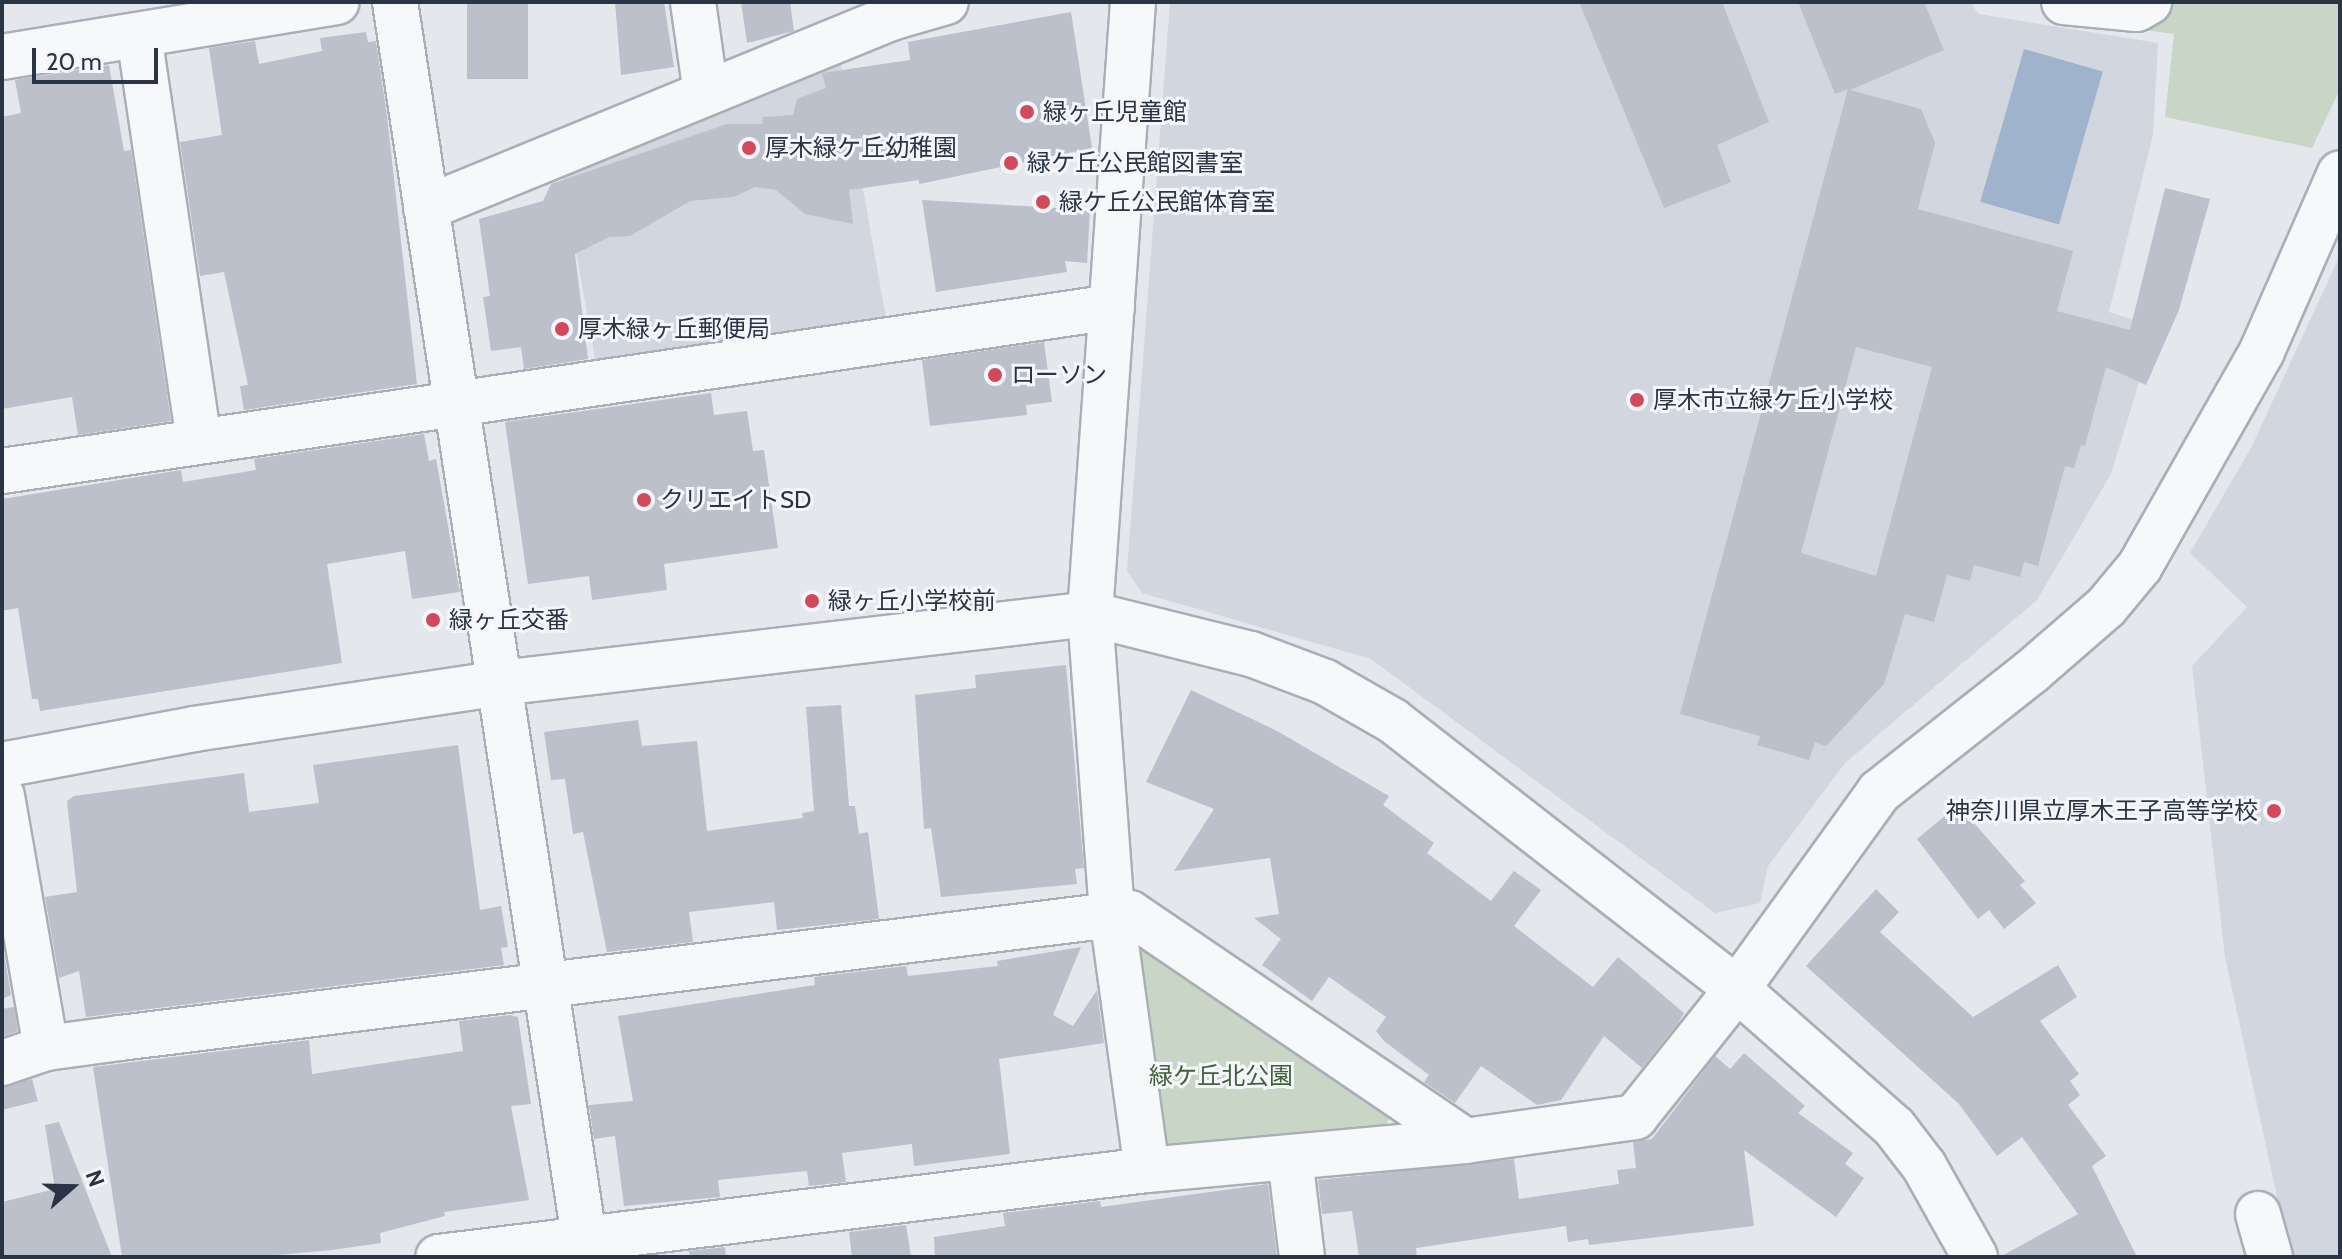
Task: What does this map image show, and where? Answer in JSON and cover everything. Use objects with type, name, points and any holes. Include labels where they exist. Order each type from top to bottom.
[{"type":"street","points":[[2,57],[337,2]]},
{"type":"street","points":[[395,2],[585,1247]]},
{"type":"street","points":[[693,2],[706,93]]},
{"type":"street","points":[[426,208],[891,18],[946,2]]},
{"type":"street","points":[[1133,2],[1090,614],[1112,915],[1147,1170]]},
{"type":"street","points":[[2064,2],[2137,9],[2149,2]]},
{"type":"street","points":[[139,35],[199,439]]},
{"type":"street","points":[[438,1257],[585,1247],[1147,1170],[1465,1141],[1635,1117],[1737,989],[1879,792],[2031,672],[2106,607],[2140,566],[2262,351],[2340,173]]},
{"type":"street","points":[[2,471],[456,401],[1112,307]]},
{"type":"street","points":[[2,765],[194,729],[500,683],[1090,614],[1251,654],[1325,682],[1393,721],[1737,989],[1894,1127],[1924,1166],[1975,1257]]},
{"type":"street","points":[[2,796],[46,1048]]},
{"type":"street","points":[[2,1063],[46,1048],[1130,913],[1465,1141]]},
{"type":"street","points":[[1290,1158],[1302,1257]]},
{"type":"street","points":[[2258,1214],[2270,1257]]},
{"type":"shaded area","name":"厚木市立緑ケ丘小学校","points":[[1170,2],[1971,2],[1978,14],[2158,43],[2153,135],[2109,312],[2156,327],[2111,474],[2037,600],[1845,763],[1768,866],[1760,903],[1715,913],[1371,659],[1142,593],[1127,571]]},
{"type":"shaded area","points":[[840,59],[887,324],[597,369],[561,167]]},
{"type":"shaded area","name":"神奈川県立厚木王子高等学校","points":[[2340,255],[2340,1257],[2290,1257],[2225,957],[2192,666],[2247,607],[2190,553],[2252,446]]},
{"type":"green space","points":[[2116,2],[2340,2],[2340,89],[2312,148],[2165,117],[2174,34],[2116,26]]},
{"type":"green space","name":"緑ケ丘北公園","points":[[1147,940],[1391,1112],[1386,1127],[1178,1150],[1158,1136],[1133,946]]},
{"type":"water","points":[[2024,49],[2103,72],[2059,224],[1980,202]]},
{"type":"building","points":[[467,2],[528,2],[528,79],[467,79]]},
{"type":"building","points":[[615,2],[664,2],[674,67],[621,75]]},
{"type":"building","points":[[741,2],[790,2],[794,31],[747,43]]},
{"type":"building","points":[[1579,2],[1722,2],[1769,122],[1717,145],[1731,182],[1664,208]]},
{"type":"building","points":[[1798,2],[1924,2],[1944,50],[1850,90],[1921,109],[1935,143],[1918,209],[2073,251],[2057,311],[2130,330],[2165,188],[2210,199],[2179,310],[2146,385],[2106,367],[2085,446],[2081,445],[2074,468],[2065,466],[2038,566],[2024,562],[2020,577],[1974,565],[1970,581],[1947,575],[1934,622],[1905,614],[1884,684],[1826,746],[1815,742],[1809,760],[1757,745],[1760,736],[1680,714],[1848,89],[1835,94]],"holes":[[[1856,347],[1932,367],[1876,576],[1801,553]]]},
{"type":"building","points":[[1071,12],[1092,148],[919,184],[919,180],[849,190],[853,224],[805,214],[776,190],[755,187],[734,197],[690,201],[630,236],[609,237],[575,254],[588,359],[524,369],[521,347],[491,351],[483,297],[490,296],[479,219],[543,201],[551,184],[727,124],[762,124],[763,117],[793,115],[797,99],[826,88],[822,73],[910,60],[908,42]]},
{"type":"building","points":[[366,32],[368,42],[376,41],[387,116],[417,384],[244,410],[240,386],[248,385],[224,272],[200,276],[180,142],[222,135],[209,48],[255,41],[259,64],[322,51],[320,38]]},
{"type":"building","points":[[109,65],[124,151],[131,150],[171,421],[78,435],[72,397],[2,409],[2,117],[21,113],[15,80]]},
{"type":"building","points":[[922,200],[1090,210],[1087,263],[1065,261],[1067,272],[936,292]]},
{"type":"building","points":[[1044,342],[1052,402],[1026,405],[1027,415],[930,426],[922,360]]},
{"type":"building","name":"クリエイトSD","points":[[711,393],[714,415],[747,411],[753,451],[764,450],[778,548],[664,564],[667,590],[592,600],[589,576],[528,584],[505,422]]},
{"type":"building","points":[[424,434],[429,461],[436,459],[460,592],[412,599],[405,551],[327,564],[342,663],[40,711],[38,699],[32,699],[18,608],[2,611],[2,499],[181,470],[183,482],[256,470],[254,459]]},
{"type":"building","points":[[1066,665],[1084,868],[1075,869],[1077,884],[941,897],[931,828],[924,829],[915,695],[976,688],[975,675]]},
{"type":"building","points":[[1191,690],[1277,731],[1389,796],[1383,805],[1434,843],[1427,853],[1491,901],[1514,871],[1541,890],[1514,926],[1593,987],[1618,957],[1684,1013],[1678,1023],[1642,1068],[1604,1036],[1561,1100],[1537,1105],[1481,1066],[1455,1103],[1424,1082],[1429,1075],[1384,1041],[1376,1031],[1386,1017],[1329,977],[1312,1001],[1262,965],[1281,939],[1254,918],[1279,914],[1270,858],[1174,871],[1214,809],[1146,782]]},
{"type":"building","points":[[841,705],[849,806],[855,806],[859,834],[868,832],[879,919],[777,930],[774,902],[689,912],[693,942],[607,952],[583,832],[573,834],[565,779],[551,780],[544,732],[638,720],[642,746],[697,741],[707,831],[803,818],[802,813],[814,811],[806,707]]},
{"type":"building","points":[[458,745],[480,910],[501,906],[508,947],[501,948],[504,965],[86,1017],[79,971],[59,978],[45,897],[77,892],[67,801],[74,796],[244,773],[249,812],[319,803],[313,765]]},
{"type":"building","points":[[1958,805],[2025,881],[2020,885],[2036,903],[2004,929],[1989,910],[1978,919],[1917,839]]},
{"type":"building","points":[[1876,889],[1899,912],[1880,932],[1973,1017],[2058,965],[2077,997],[2040,1021],[2079,1074],[2070,1081],[2080,1095],[2068,1105],[2106,1156],[2092,1166],[2137,1257],[2000,1257],[2078,1214],[2022,1137],[1997,1156],[1959,1104],[1806,966]]},
{"type":"building","points":[[2,941],[11,995],[2,999]]},
{"type":"building","points":[[1081,947],[1053,1015],[1073,1026],[1097,990],[1104,1043],[999,1059],[1010,1154],[914,1166],[912,1144],[842,1153],[846,1182],[809,1186],[807,1171],[718,1180],[720,1197],[624,1206],[615,1136],[594,1139],[589,1105],[633,1101],[618,1016],[815,985],[814,977],[906,966],[908,976],[998,966],[997,961]]},
{"type":"building","points":[[14,1007],[18,1031],[2,1037],[2,1009]]},
{"type":"building","points":[[510,1015],[518,1017],[531,1104],[511,1106],[529,1200],[444,1212],[445,1216],[380,1233],[381,1243],[332,1250],[255,1257],[122,1257],[93,1067],[309,1040],[312,1074],[463,1051],[459,1021]]},
{"type":"building","points":[[1744,1053],[1805,1106],[1798,1113],[1853,1153],[1845,1164],[1864,1178],[1836,1217],[1744,1150],[1754,1226],[1589,1245],[1588,1239],[1568,1242],[1566,1226],[1416,1248],[1417,1257],[1359,1257],[1352,1211],[1322,1214],[1318,1180],[1514,1159],[1519,1199],[1619,1184],[1617,1170],[1636,1168],[1633,1142],[1652,1139],[1715,1056],[1730,1069]]},
{"type":"building","points":[[32,1079],[38,1101],[2,1110],[2,1087]]},
{"type":"building","points":[[59,1122],[112,1257],[2,1257],[2,1202],[55,1189],[45,1125]]},
{"type":"building","points":[[1268,1184],[1277,1257],[935,1257],[934,1237],[1005,1226],[1003,1213],[1100,1201],[1101,1207]]},
{"type":"building","points":[[906,1225],[911,1257],[852,1257],[849,1232]]},
{"type":"building","points":[[725,1247],[726,1257],[690,1257],[689,1251]]},
{"type":"place","name":"緑ヶ丘児童館","points":[[1027,112]]},
{"type":"place","name":"厚木緑ケ丘幼稚園","points":[[749,148]]},
{"type":"place","name":"緑ケ丘公民館図書室","points":[[1011,163]]},
{"type":"place","name":"緑ケ丘公民館体育室","points":[[1043,202]]},
{"type":"place","name":"厚木緑ヶ丘郵便局","points":[[562,329]]},
{"type":"place","name":"ローソン","points":[[995,375]]},
{"type":"place","name":"厚木市立緑ケ丘小学校","points":[[1637,400]]},
{"type":"place","name":"クリエイトSD","points":[[644,500]]},
{"type":"place","name":"緑ヶ丘小学校前","points":[[812,601]]},
{"type":"place","name":"緑ヶ丘交番","points":[[433,620]]},
{"type":"place","name":"神奈川県立厚木王子高等学校","points":[[2274,811]]}]
